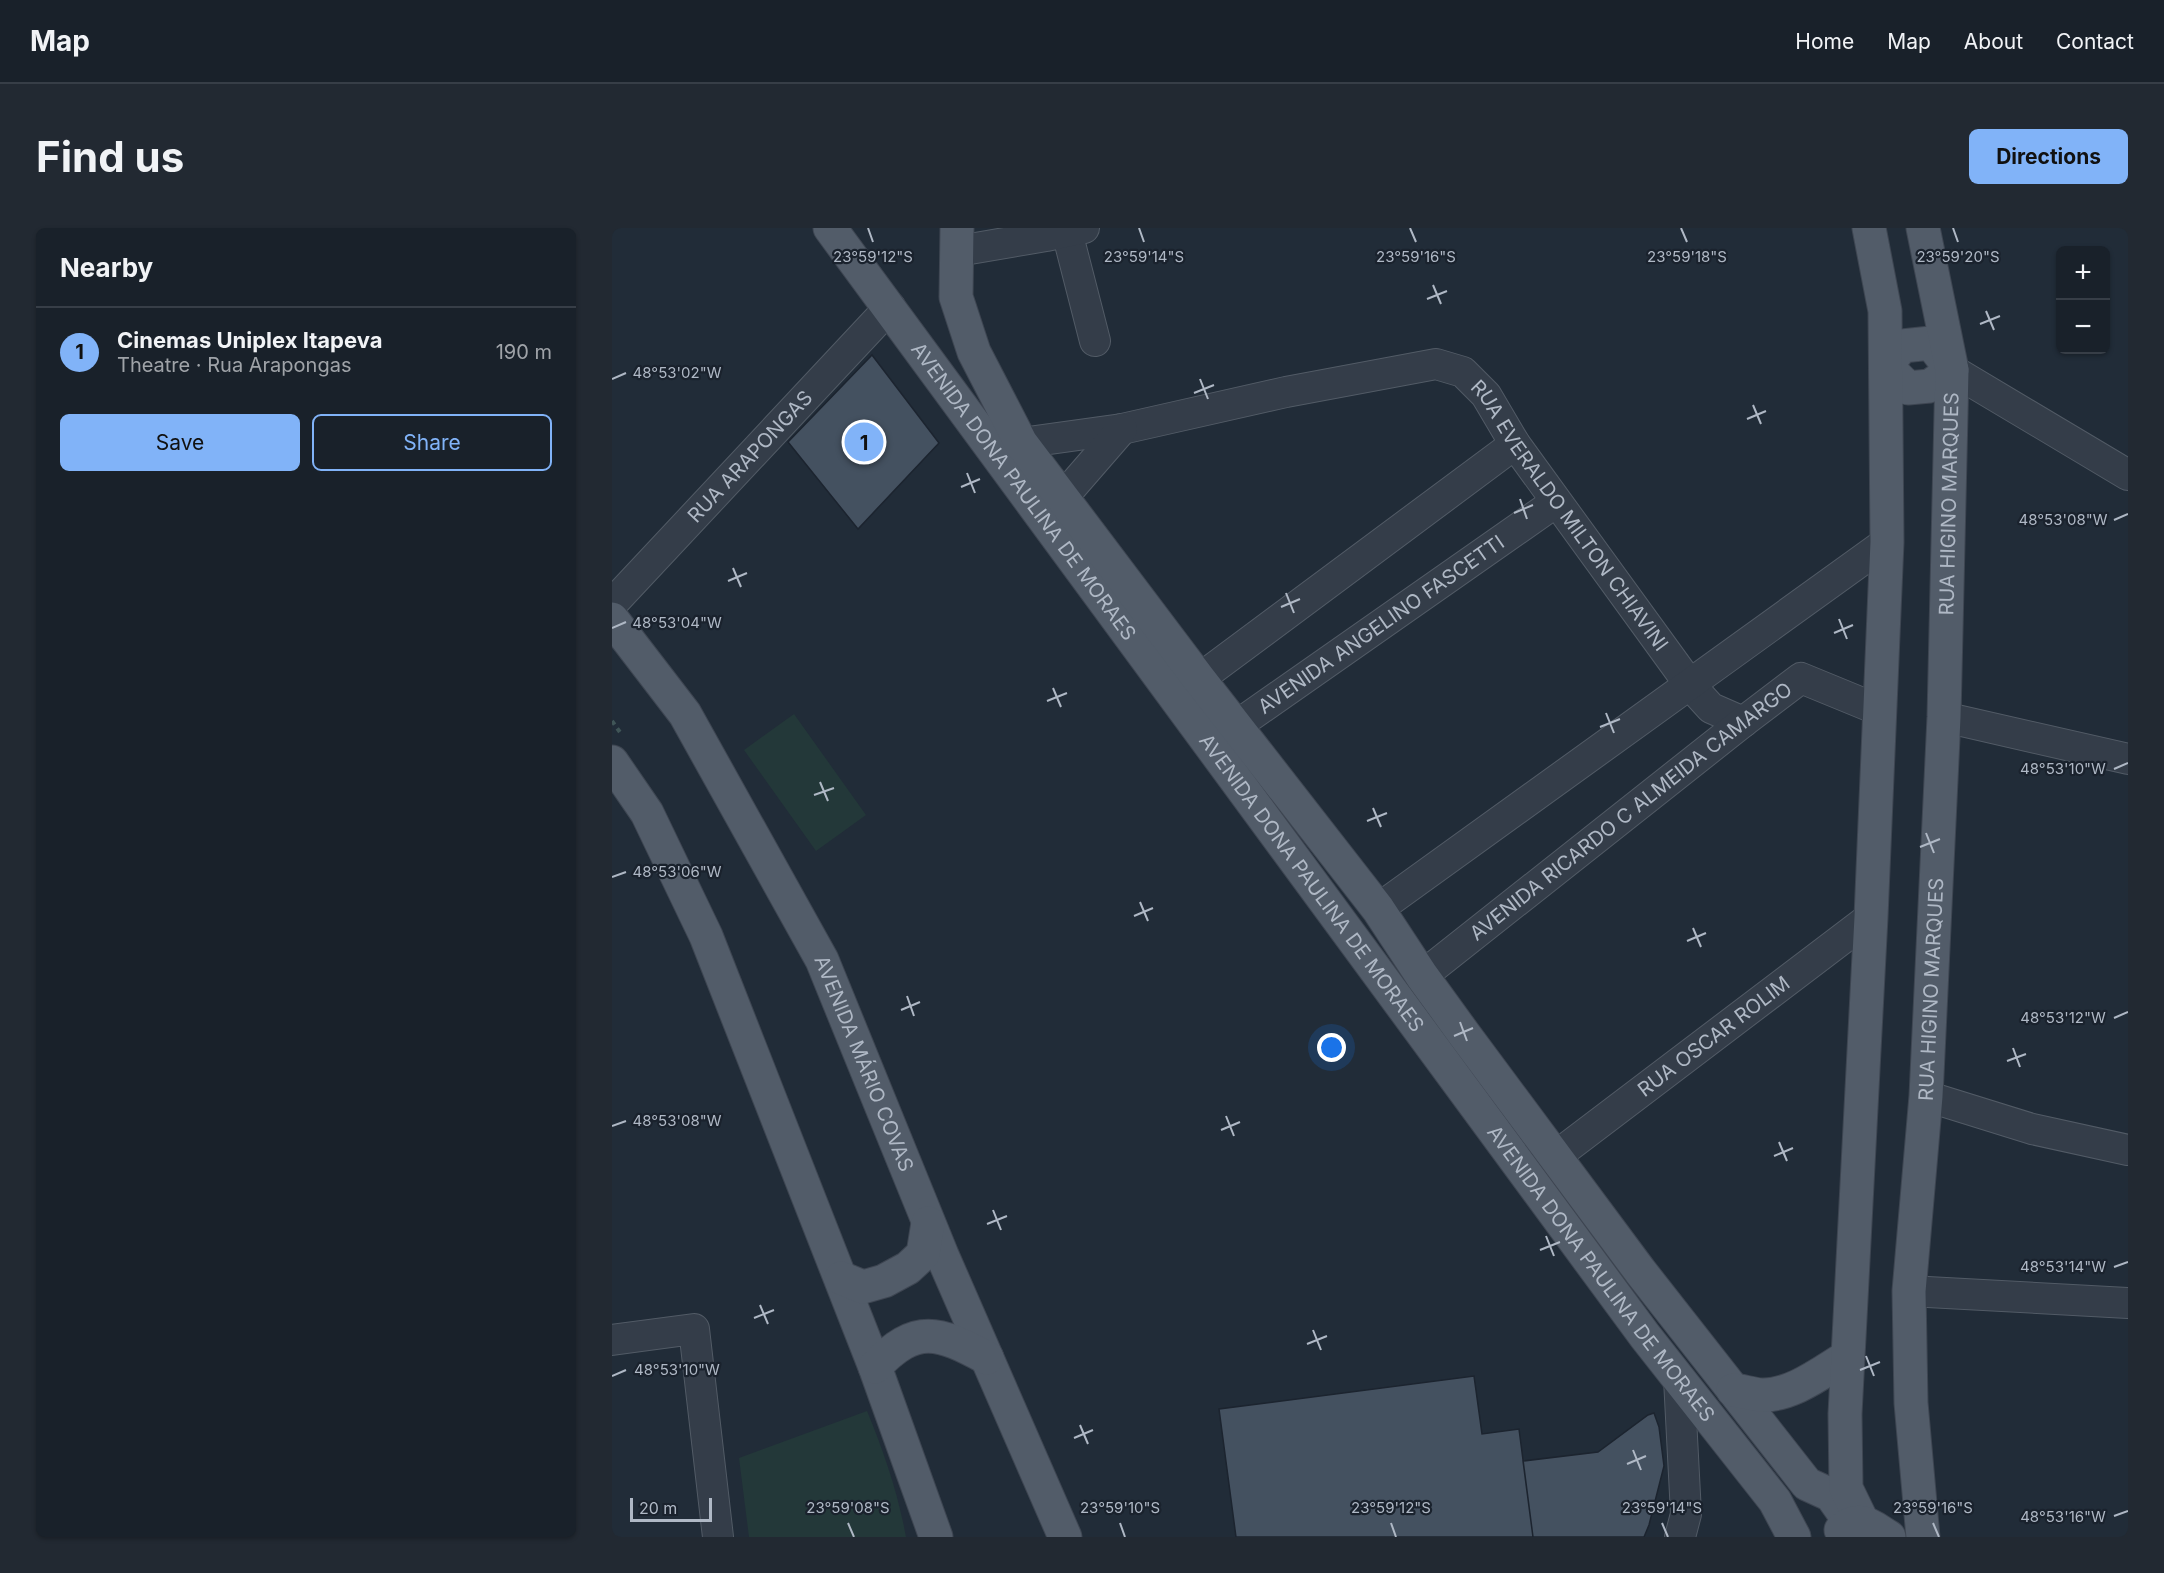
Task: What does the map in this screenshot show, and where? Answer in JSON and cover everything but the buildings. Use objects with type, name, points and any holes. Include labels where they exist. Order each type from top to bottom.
[{"type":"main road","name":"AVENIDA DONA PAULINA DE MORAES","points":[[830,228],[1645,1336],[1775,1501],[1794,1537]]},
{"type":"main road","points":[[1869,228],[1885,311],[1887,542],[1871,917],[1847,1357],[1846,1488],[1848,1527],[1889,1537]]},
{"type":"main road","name":"RUA HIGINO MARQUES","points":[[1923,228],[1952,370],[1944,717],[1926,1096],[1909,1291],[1911,1403],[1923,1537]]},
{"type":"main road","name":"AVENIDA DONA PAULINA DE MORAES","points":[[957,240],[956,297],[974,352],[1021,443],[1064,497],[1199,679],[1378,909],[1422,976],[1640,1271],[1808,1484],[1831,1495],[1848,1527]]},
{"type":"main road","points":[[1886,366],[1902,346],[1931,343],[1952,370]]},
{"type":"main road","name":"AVENIDA MÁRIO COVAS","points":[[612,619],[685,714],[822,960],[928,1223],[1065,1537]]},
{"type":"main road","points":[[612,762],[646,813],[706,936],[875,1367],[935,1536]]},
{"type":"main road","points":[[841,1278],[863,1287],[884,1281],[908,1268],[923,1254],[928,1223]]},
{"type":"main road","points":[[875,1367],[896,1347],[920,1336],[936,1336],[956,1341],[987,1358]]},
{"type":"main road","points":[[1733,1390],[1762,1395],[1783,1392],[1847,1357]]},
{"type":"street","points":[[957,240],[1075,230],[1095,341]]},
{"type":"street","name":"RUA ARAPONGAS","points":[[612,604],[890,307]]},
{"type":"street","name":"RUA EVERALDO MILTON CHIAVINI","points":[[1021,443],[1122,429],[1286,392],[1436,364],[1463,372],[1486,395],[1515,444],[1690,685],[1711,708],[1743,722]]},
{"type":"street","points":[[1952,370],[2128,475]]},
{"type":"street","points":[[1064,497],[1122,429]]},
{"type":"street","points":[[1199,679],[1515,444]]},
{"type":"street","name":"AVENIDA ANGELINO FASCETTI","points":[[1236,726],[1556,502]]},
{"type":"street","points":[[1378,909],[1887,542]]},
{"type":"street","name":"AVENIDA RICARDO C ALMEIDA CAMARGO","points":[[1422,976],[1801,678],[1879,710]]},
{"type":"street","points":[[1944,717],[2128,759]]},
{"type":"street","name":"RUA OSCAR ROLIM","points":[[1556,1156],[1871,917]]},
{"type":"street","points":[[1926,1096],[2032,1129],[2128,1150]]},
{"type":"street","points":[[1909,1291],[2128,1303]]},
{"type":"street","points":[[612,1340],[694,1329],[718,1537]]},
{"type":"street","points":[[1679,1379],[1686,1514],[1680,1537]]},
{"type":"green space","points":[[794,714],[866,815],[816,851],[744,750]]},
{"type":"green space","points":[[867,1411],[890,1473],[906,1537],[749,1537],[739,1458]]},
{"type":"place","name":"Cinemas Uniplex Itapeva","points":[[864,442]]}]
